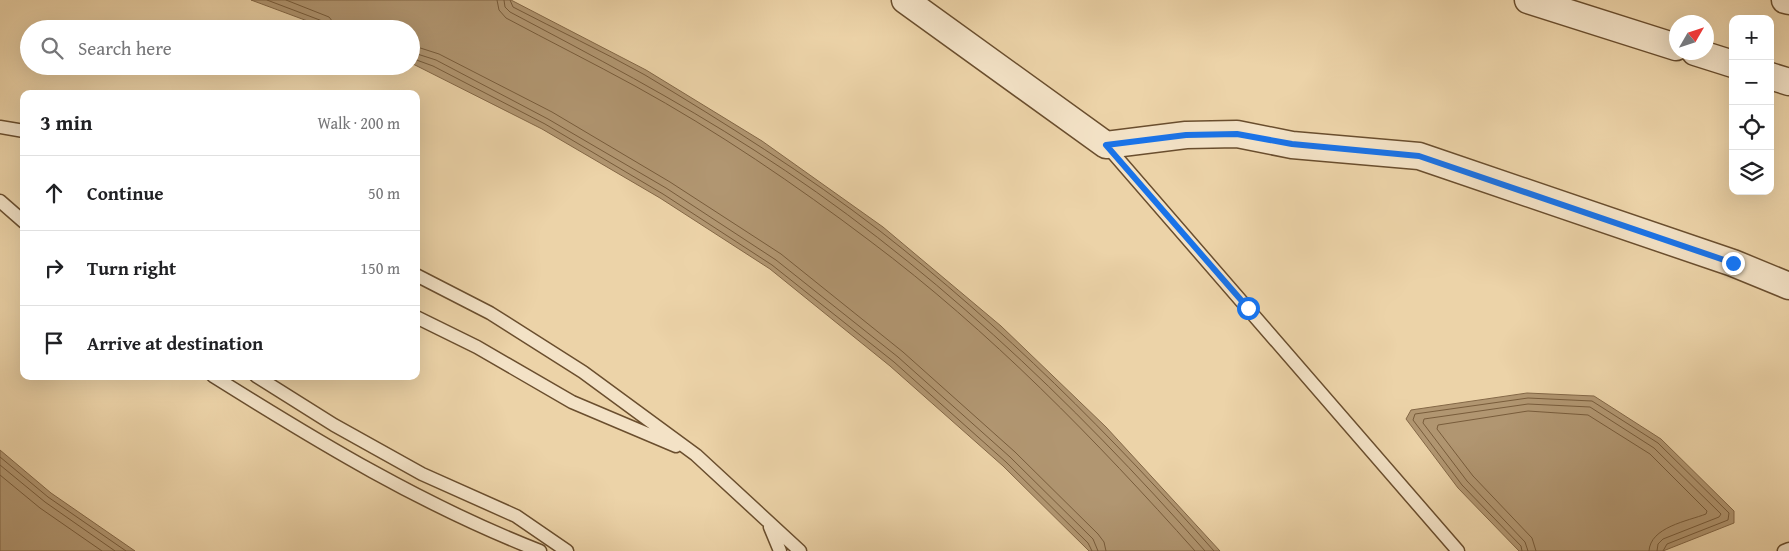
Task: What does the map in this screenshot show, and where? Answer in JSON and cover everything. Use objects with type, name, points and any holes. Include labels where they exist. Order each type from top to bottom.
[{"type":"street","points":[[905,0],[1106,145],[1186,135],[1237,134],[1292,144],[1419,156],[1733,263],[1789,286]]},
{"type":"street","points":[[1528,0],[1669,45]]},
{"type":"street","points":[[1785,0],[1789,1]]},
{"type":"street","points":[[1714,58],[1729,63]]},
{"type":"street","points":[[1774,77],[1789,82]]},
{"type":"lane","points":[[0,127],[20,130]]},
{"type":"lane","points":[[1106,145],[1458,551]]},
{"type":"lane","points":[[0,201],[20,218]]},
{"type":"lane","points":[[420,277],[490,313],[574,367],[696,455],[800,551]]},
{"type":"lane","points":[[420,319],[477,347],[572,402],[696,455]]},
{"type":"lane","points":[[219,380],[319,442],[410,494],[540,551]]},
{"type":"lane","points":[[262,380],[334,425],[422,474],[516,516],[567,551]]},
{"type":"lane","points":[[767,520],[780,551]]},
{"type":"lane","points":[[1784,551],[1789,549]]},
{"type":"water","points":[[251,0],[511,0],[646,70],[762,141],[883,227],[1001,326],[1106,427],[1220,551],[1089,551],[1003,466],[890,366],[770,269],[660,198],[542,129],[420,68],[420,20],[305,20]]},
{"type":"water","points":[[1527,393],[1594,396],[1661,439],[1734,511],[1734,523],[1663,551],[1519,551],[1458,488],[1406,419],[1411,410]]},
{"type":"water","points":[[0,450],[51,493],[135,551],[0,551]]},
{"type":"route","points":[[1248,308],[1106,145],[1186,135],[1237,134],[1292,144],[1419,156],[1733,263]]}]
